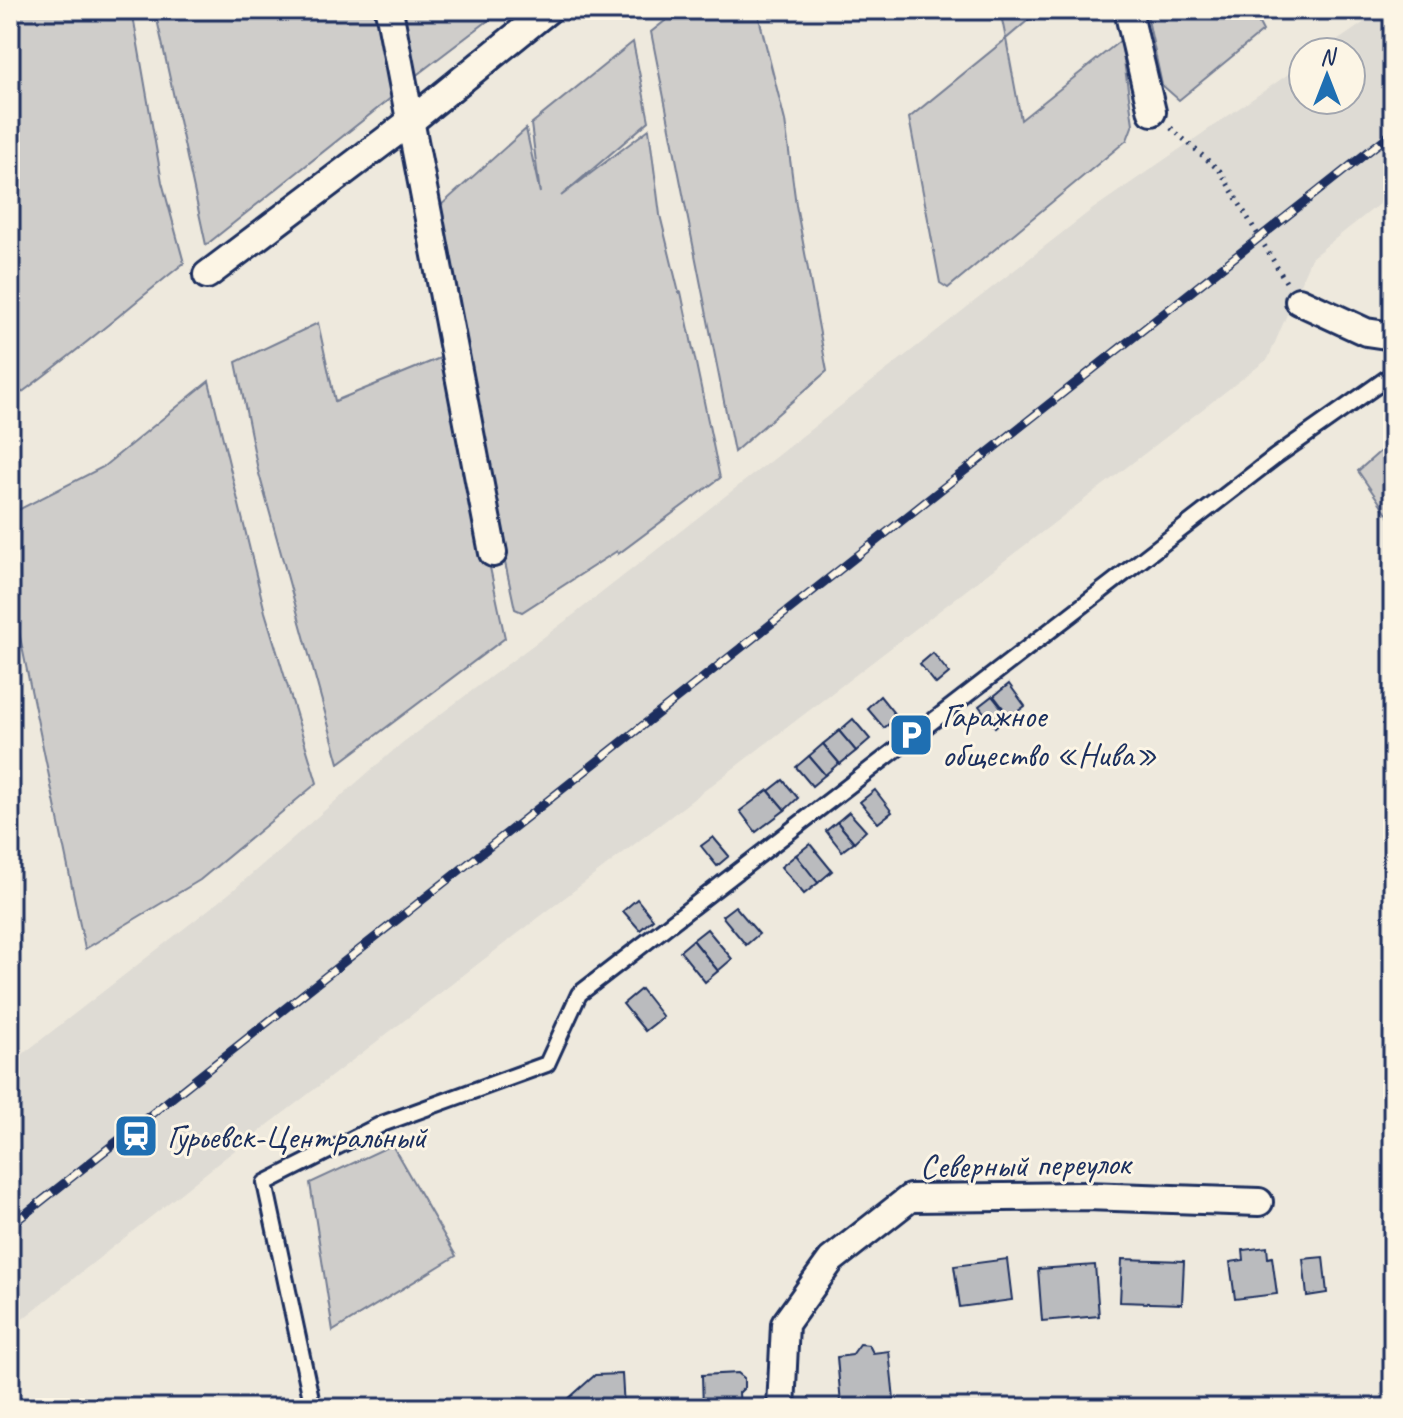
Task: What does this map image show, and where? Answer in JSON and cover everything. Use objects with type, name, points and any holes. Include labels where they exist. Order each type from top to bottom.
[{"type":"street","points":[[389,10],[493,553]]},
{"type":"street","points":[[207,275],[411,121],[548,10]]},
{"type":"street","points":[[1128,10],[1152,112]]},
{"type":"street","points":[[1299,301],[1366,332],[1393,336]]},
{"type":"street","name":"Северный переулок","points":[[781,1408],[785,1324],[831,1260],[910,1198],[1086,1196],[1259,1202]]},
{"type":"lane","points":[[313,1408],[265,1183],[382,1124],[547,1064],[579,994],[1262,467],[1393,374]]},
{"type":"path","points":[[1152,112],[1220,171],[1299,301]]},
{"type":"shaded area","points":[[10,10],[132,10],[162,182],[184,263],[10,401]]},
{"type":"shaded area","points":[[155,10],[378,10],[397,93],[206,245]]},
{"type":"shaded area","points":[[397,10],[502,10],[410,80]]},
{"type":"shaded area","points":[[679,10],[757,10],[785,121],[796,205],[827,371],[734,452],[651,32]]},
{"type":"shaded area","points":[[1000,10],[1040,10],[1006,39]]},
{"type":"shaded area","points":[[1146,10],[1252,10],[1263,31],[1179,100],[1162,85]]},
{"type":"shaded area","points":[[1382,10],[1393,10],[1393,193],[1311,258],[1268,359],[226,1157],[10,1329],[10,1064],[231,892],[402,743],[572,616],[1090,211],[1287,75],[1287,116],[1367,116],[1367,36],[1344,36]]},
{"type":"shaded area","points":[[1006,39],[1021,120],[1121,40],[1133,124],[1127,140],[948,288],[940,283],[909,118]]},
{"type":"shaded area","points":[[633,42],[649,121],[561,196],[649,129],[660,215],[681,292],[720,478],[618,554],[617,551],[522,612],[515,609],[430,215],[526,129],[540,193],[531,124]]},
{"type":"shaded area","points":[[318,323],[335,401],[445,356],[505,638],[339,763],[258,470],[236,362]]},
{"type":"shaded area","points":[[209,381],[265,612],[317,783],[200,880],[85,949],[10,589],[10,514],[103,467]]},
{"type":"shaded area","points":[[1393,440],[1393,522],[1358,471]]},
{"type":"shaded area","points":[[392,1145],[456,1256],[333,1331],[310,1183]]},
{"type":"building","points":[[933,653],[949,673],[936,684],[920,664]]},
{"type":"building","points":[[1009,684],[1025,706],[1010,717],[994,696]]},
{"type":"building","points":[[880,696],[897,717],[884,728],[867,708]]},
{"type":"building","points":[[992,696],[1008,716],[995,727],[979,706]]},
{"type":"building","points":[[853,719],[870,739],[856,751],[839,731]]},
{"type":"building","points":[[839,731],[856,751],[840,764],[823,744]]},
{"type":"building","points":[[823,744],[839,763],[825,775],[809,756]]},
{"type":"building","points":[[809,756],[825,775],[812,786],[796,767]]},
{"type":"building","points":[[783,780],[798,798],[785,810],[769,791]]},
{"type":"building","points":[[768,790],[785,810],[756,832],[740,811]]},
{"type":"building","points":[[875,790],[892,812],[878,823],[860,802]]},
{"type":"building","points":[[849,812],[866,831],[854,842],[837,822]]},
{"type":"building","points":[[837,822],[854,842],[842,851],[826,831]]},
{"type":"building","points":[[713,837],[729,856],[717,866],[701,846]]},
{"type":"building","points":[[810,844],[832,871],[818,883],[796,855]]},
{"type":"building","points":[[796,855],[818,883],[804,894],[781,867]]},
{"type":"building","points":[[637,899],[653,919],[640,930],[623,911]]},
{"type":"building","points":[[735,906],[759,934],[746,945],[722,916]]},
{"type":"building","points":[[707,929],[732,959],[718,971],[693,940]]},
{"type":"building","points":[[693,940],[718,971],[705,982],[680,951]]},
{"type":"building","points":[[641,989],[663,1017],[645,1031],[623,1004]]},
{"type":"building","points":[[1267,1247],[1268,1258],[1272,1257],[1277,1294],[1235,1299],[1230,1262],[1244,1260],[1243,1250]]},
{"type":"building","points":[[1323,1257],[1327,1293],[1307,1296],[1303,1259]]},
{"type":"building","points":[[1007,1259],[1012,1300],[960,1307],[954,1266]]},
{"type":"building","points":[[1122,1259],[1184,1261],[1182,1304],[1120,1302]]},
{"type":"building","points":[[1095,1265],[1099,1316],[1042,1321],[1038,1269]]},
{"type":"building","points":[[860,1344],[869,1345],[873,1353],[889,1351],[894,1399],[841,1404],[837,1357],[852,1355]]},
{"type":"building","points":[[738,1373],[744,1378],[744,1388],[739,1393],[740,1408],[703,1408],[702,1375]]},
{"type":"building","points":[[622,1374],[624,1408],[558,1408],[595,1375]]},
{"type":"railway","points":[[10,1226],[1393,132]]},
{"type":"place","name":"Гаражное общество «Нива»","points":[[911,735]]},
{"type":"place","name":"Гурьевск-Центральный","points":[[136,1136]]}]
